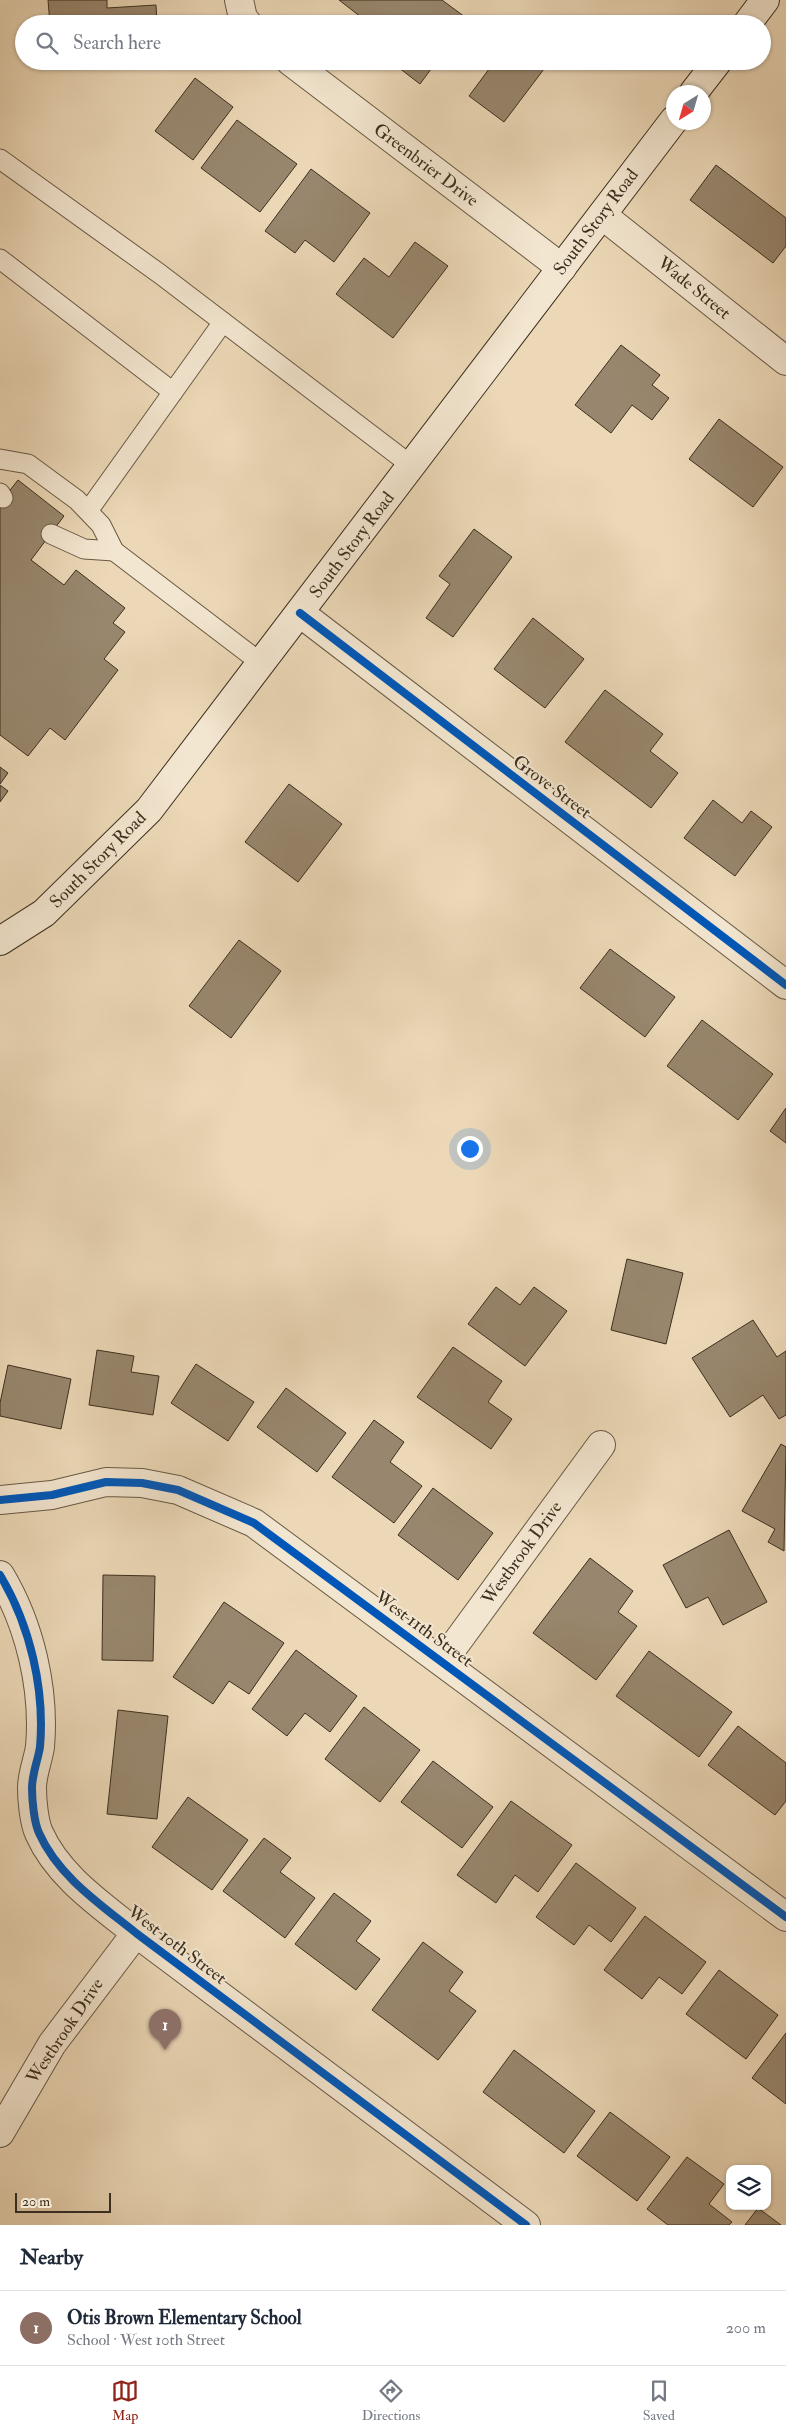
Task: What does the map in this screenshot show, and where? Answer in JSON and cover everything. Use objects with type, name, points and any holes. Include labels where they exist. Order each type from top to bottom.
[{"type":"street","points":[[239,0],[242,15]]},
{"type":"street","points":[[753,15],[764,0]]},
{"type":"street","name":"Greenbrier Drive","points":[[302,70],[562,268]]},
{"type":"street","points":[[699,85],[711,70]]},
{"type":"street","name":"South Story Road","points":[[0,941],[44,913],[148,810],[262,663],[666,130]]},
{"type":"street","name":"Wade Street","points":[[602,214],[786,361]]},
{"type":"street","name":"Grove Street","points":[[300,613],[786,985]]},
{"type":"street","name":"Westbrook Drive","points":[[443,1661],[601,1445]]},
{"type":"street","name":"West 11th Street","points":[[0,1500],[52,1495],[106,1482],[142,1483],[178,1490],[254,1523],[443,1661],[786,1917]]},
{"type":"street","name":"West 10th Street","points":[[0,1575],[13,1596],[32,1653],[40,1699],[40,1747],[32,1788],[39,1832],[61,1870],[92,1898],[136,1933],[526,2225]]},
{"type":"street","name":"Westbrook Drive","points":[[0,2133],[52,2044],[136,1933]]},
{"type":"lane","points":[[0,159],[160,274],[412,466]]},
{"type":"lane","points":[[0,259],[173,392]]},
{"type":"lane","points":[[88,511],[223,322]]},
{"type":"lane","points":[[0,459],[28,464],[77,500],[101,525],[114,552],[262,663]]},
{"type":"lane","points":[[51,534],[84,549],[114,552]]},
{"type":"building","points":[[48,0],[107,0],[107,8],[156,5],[157,15],[49,15]]},
{"type":"building","points":[[339,0],[442,0],[462,15],[358,15]]},
{"type":"building","points":[[402,70],[430,70],[420,84]]},
{"type":"building","points":[[488,70],[543,70],[504,122],[469,96]]},
{"type":"building","points":[[195,78],[233,107],[193,160],[155,131]]},
{"type":"building","points":[[237,120],[297,164],[260,212],[201,168]]},
{"type":"building","points":[[716,165],[786,218],[786,246],[773,263],[690,200]]},
{"type":"building","points":[[311,169],[370,213],[334,262],[305,240],[295,253],[265,231]]},
{"type":"building","points":[[415,242],[448,266],[393,338],[336,294],[364,258],[389,277]]},
{"type":"building","points":[[621,345],[660,375],[652,385],[669,398],[652,420],[632,405],[611,433],[575,405]]},
{"type":"building","points":[[719,419],[783,467],[753,507],[689,459]]},
{"type":"building","points":[[18,480],[64,516],[31,560],[64,585],[76,570],[125,608],[113,623],[125,632],[104,659],[118,670],[65,740],[50,728],[28,756],[0,735],[0,503]]},
{"type":"building","points":[[474,529],[512,557],[453,637],[426,618],[450,584],[439,576]]},
{"type":"building","points":[[533,618],[584,659],[545,708],[494,669]]},
{"type":"building","points":[[605,690],[663,734],[650,751],[678,773],[651,808],[565,742]]},
{"type":"building","points":[[0,767],[8,773],[0,784]]},
{"type":"building","points":[[289,784],[342,824],[298,882],[245,842]]},
{"type":"building","points":[[0,785],[8,791],[0,802]]},
{"type":"building","points":[[713,800],[742,823],[751,811],[772,827],[735,876],[684,838]]},
{"type":"building","points":[[239,940],[281,971],[231,1038],[189,1006]]},
{"type":"building","points":[[610,949],[675,997],[645,1037],[580,988]]},
{"type":"building","points":[[702,1020],[773,1074],[738,1120],[667,1066]]},
{"type":"building","points":[[786,1108],[786,1143],[770,1131]]},
{"type":"building","points":[[627,1259],[683,1273],[666,1344],[611,1330]]},
{"type":"building","points":[[496,1287],[520,1305],[534,1287],[567,1311],[525,1366],[468,1324]]},
{"type":"building","points":[[753,1320],[777,1357],[786,1351],[786,1415],[779,1419],[763,1395],[730,1417],[692,1358]]},
{"type":"building","points":[[453,1347],[502,1381],[488,1402],[512,1419],[491,1449],[417,1397]]},
{"type":"building","points":[[97,1350],[134,1356],[131,1372],[159,1376],[153,1415],[89,1405]]},
{"type":"building","points":[[196,1364],[254,1402],[228,1441],[171,1403]]},
{"type":"building","points":[[8,1365],[71,1379],[61,1429],[0,1416],[0,1403]]},
{"type":"building","points":[[286,1388],[346,1433],[317,1472],[257,1427]]},
{"type":"building","points":[[374,1420],[404,1442],[390,1462],[422,1486],[394,1523],[332,1477]]},
{"type":"building","points":[[781,1444],[786,1447],[784,1551],[768,1542],[775,1529],[742,1511]]},
{"type":"building","points":[[433,1488],[493,1533],[458,1580],[398,1535]]},
{"type":"building","points":[[729,1530],[767,1602],[723,1625],[708,1597],[686,1608],[663,1565]]},
{"type":"building","points":[[590,1558],[633,1591],[618,1612],[637,1626],[596,1680],[533,1633]]},
{"type":"building","points":[[103,1575],[155,1576],[153,1661],[102,1660]]},
{"type":"building","points":[[224,1602],[284,1643],[249,1694],[229,1681],[213,1704],[173,1677]]},
{"type":"building","points":[[296,1650],[357,1696],[330,1732],[305,1713],[287,1736],[252,1709]]},
{"type":"building","points":[[649,1651],[732,1712],[699,1757],[616,1696]]},
{"type":"building","points":[[364,1707],[420,1750],[380,1802],[325,1759]]},
{"type":"building","points":[[118,1710],[168,1716],[157,1819],[107,1814]]},
{"type":"building","points":[[738,1726],[786,1763],[786,1801],[775,1815],[708,1765]]},
{"type":"building","points":[[433,1761],[493,1807],[462,1848],[401,1802]]},
{"type":"building","points":[[188,1797],[248,1840],[212,1890],[152,1847]]},
{"type":"building","points":[[511,1801],[572,1845],[538,1892],[515,1875],[496,1903],[457,1875]]},
{"type":"building","points":[[264,1838],[291,1858],[280,1872],[315,1898],[285,1938],[223,1891]]},
{"type":"building","points":[[576,1863],[636,1908],[611,1942],[589,1925],[574,1945],[536,1917]]},
{"type":"building","points":[[334,1893],[371,1921],[356,1941],[380,1959],[356,1990],[295,1944]]},
{"type":"building","points":[[645,1916],[706,1962],[682,1994],[659,1977],[642,1999],[604,1970]]},
{"type":"building","points":[[423,1942],[463,1972],[449,1991],[476,2011],[438,2060],[372,2010]]},
{"type":"building","points":[[719,1970],[778,2015],[746,2059],[686,2014]]},
{"type":"building","points":[[786,2033],[786,2104],[752,2078]]},
{"type":"building","points":[[514,2050],[595,2111],[564,2153],[483,2092]]},
{"type":"building","points":[[610,2112],[670,2157],[637,2201],[577,2156]]},
{"type":"building","points":[[687,2157],[724,2184],[709,2204],[732,2222],[729,2225],[668,2225],[647,2209]]},
{"type":"building","points":[[756,2210],[761,2210],[781,2225],[745,2225]]},
{"type":"cycle path","points":[[300,613],[786,985]]},
{"type":"cycle path","points":[[0,1500],[52,1495],[106,1482],[142,1483],[178,1490],[254,1523],[786,1917]]},
{"type":"cycle path","points":[[0,1575],[20,1615],[33,1658],[40,1703],[41,1725],[40,1747],[32,1783],[34,1811],[39,1833],[57,1863],[94,1900],[136,1933],[526,2225]]},
{"type":"place","name":"Otis Brown Elementary School","points":[[165,2050]]}]
